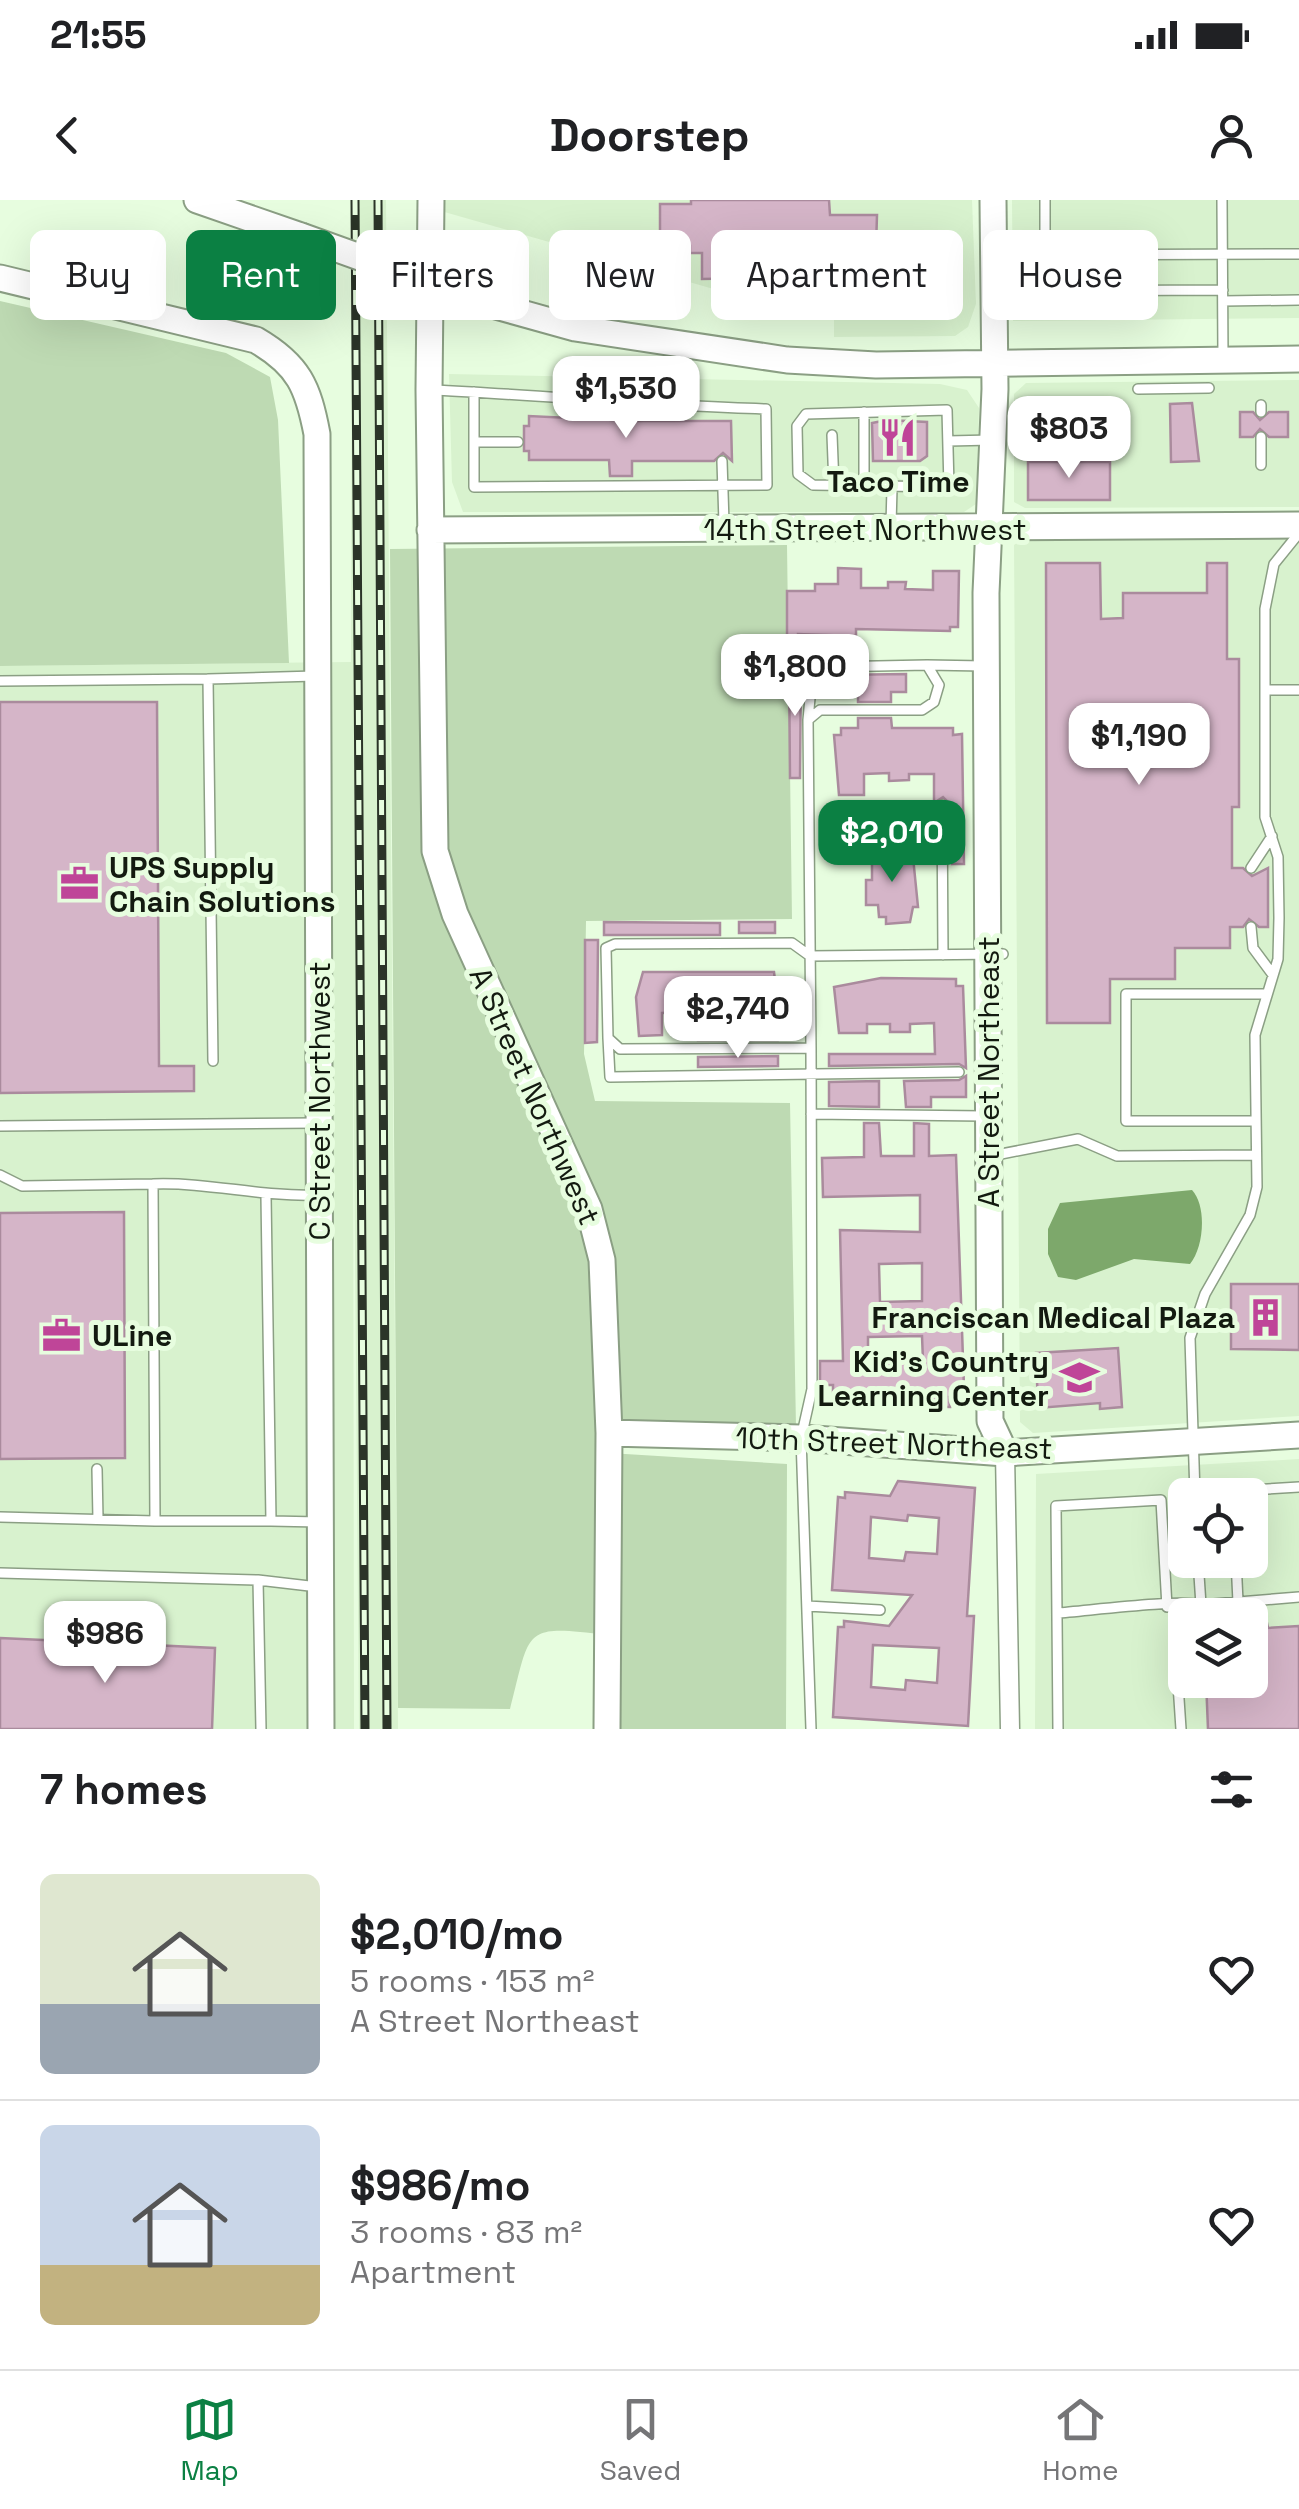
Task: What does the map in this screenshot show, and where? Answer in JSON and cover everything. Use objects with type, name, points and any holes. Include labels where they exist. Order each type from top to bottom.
[{"type":"street","points":[[197,200],[496,306],[575,328],[669,345],[787,360],[876,365],[1299,359]]},
{"type":"street","name":"A Street Northwest","points":[[431,200],[429,390],[435,851],[462,932],[590,1210],[602,1260],[608,1433],[607,1729]]},
{"type":"street","name":"A Street Northeast","points":[[993,200],[994,230]]},
{"type":"street","name":"C Street Northwest","points":[[0,278],[256,340],[291,366],[309,392],[317,434],[321,1729]]},
{"type":"street","name":"A Street Northeast","points":[[995,320],[986,666],[995,954],[988,1116],[996,1156]]},
{"type":"street","name":"14th Street Northwest","points":[[430,530],[1299,525]]},
{"type":"street","name":"A Street Northeast","points":[[992,527],[1001,595],[996,1156],[1006,1348],[1001,1444],[1010,1729]]},
{"type":"street","name":"10th Street Northeast","points":[[608,1433],[1001,1444],[1299,1435]]},
{"type":"lane","points":[[1045,200],[1046,230]]},
{"type":"lane","points":[[1222,200],[1223,360]]},
{"type":"lane","points":[[1158,254],[1299,254]]},
{"type":"lane","points":[[1158,295],[1299,300]]},
{"type":"lane","points":[[1138,389],[1209,388]]},
{"type":"lane","points":[[429,390],[474,392],[721,408],[766,409],[767,485],[474,487],[474,392]]},
{"type":"lane","points":[[721,408],[722,420]]},
{"type":"lane","points":[[948,410],[949,487],[812,486],[798,474],[797,426],[806,414],[864,412],[948,410]]},
{"type":"lane","points":[[864,412],[864,487]]},
{"type":"lane","points":[[832,436],[834,486]]},
{"type":"lane","points":[[1261,437],[1261,465]]},
{"type":"lane","points":[[948,441],[994,440]]},
{"type":"lane","points":[[474,442],[518,442]]},
{"type":"lane","points":[[722,461],[724,530]]},
{"type":"lane","points":[[891,528],[892,488]]},
{"type":"lane","points":[[1194,1478],[1190,1338],[1205,1294],[1253,1208],[1255,1035],[1278,960],[1279,912],[1278,857],[1265,817],[1265,609],[1274,564],[1299,533]]},
{"type":"lane","points":[[808,720],[820,710],[922,710],[934,702],[940,685],[927,665]]},
{"type":"lane","points":[[811,1729],[800,1438],[812,1389],[808,720],[812,676],[828,667],[986,666]]},
{"type":"lane","points":[[0,681],[318,676]]},
{"type":"lane","points":[[208,679],[213,1061]]},
{"type":"lane","points":[[1265,690],[1299,690]]},
{"type":"lane","points":[[942,806],[942,955]]},
{"type":"lane","points":[[1250,868],[1272,836]]},
{"type":"lane","points":[[1251,927],[1253,948],[1273,974]]},
{"type":"lane","points":[[960,1072],[610,1077],[606,948],[615,944],[792,943],[810,956],[995,954]]},
{"type":"lane","points":[[1256,1121],[1126,1121],[1126,994],[1266,994]]},
{"type":"lane","points":[[608,1038],[620,1050],[811,1048]]},
{"type":"lane","points":[[811,1114],[988,1116]]},
{"type":"lane","points":[[0,1126],[319,1122]]},
{"type":"lane","points":[[996,1156],[1078,1139],[1117,1156],[1256,1155]]},
{"type":"lane","points":[[0,1175],[22,1186],[197,1183],[266,1196],[319,1194]]},
{"type":"lane","points":[[153,1184],[155,1521]]},
{"type":"lane","points":[[266,1196],[272,1521]]},
{"type":"lane","points":[[97,1469],[98,1520]]},
{"type":"lane","points":[[1268,1489],[1299,1487]]},
{"type":"lane","points":[[1057,1613],[1167,1607],[1161,1500],[1056,1506],[1058,1729]]},
{"type":"lane","points":[[0,1517],[320,1522]]},
{"type":"lane","points":[[0,1573],[258,1580],[321,1588]]},
{"type":"lane","points":[[258,1580],[261,1729]]},
{"type":"lane","points":[[1268,1600],[1299,1597]]},
{"type":"lane","points":[[807,1606],[880,1610]]},
{"type":"lane","points":[[1179,1698],[1181,1729]]},
{"type":"shaded area","points":[[352,200],[386,200],[386,230],[356,230],[356,320],[387,320],[398,1729],[359,1729],[353,1013],[354,1729],[0,1729],[0,666],[351,662]]},
{"type":"shaded area","points":[[441,200],[972,200],[976,304],[968,327],[955,336],[834,337],[834,320],[963,320],[963,230],[711,230],[711,288],[691,283],[691,230],[549,230],[549,242],[529,236],[529,230],[507,230],[441,211]]},
{"type":"shaded area","points":[[1012,200],[1299,200],[1299,318],[1158,319],[1158,230],[1012,230]]},
{"type":"shaded area","points":[[0,301],[30,308],[30,320],[83,320],[226,353],[270,377],[278,420],[289,663],[0,666]]},
{"type":"shaded area","points":[[449,374],[940,384],[967,390],[979,408],[976,504],[964,512],[463,512],[452,482]]},
{"type":"shaded area","points":[[1299,380],[1299,507],[1025,508],[1014,502],[1014,394],[1026,383]]},
{"type":"shaded area","points":[[1299,536],[1299,1416],[1033,1433],[1020,1422],[1014,545],[1021,540]]},
{"type":"shaded area","points":[[787,545],[792,919],[586,921],[584,1054],[595,1101],[790,1103],[796,1427],[609,1419],[609,1453],[787,1464],[786,1729],[607,1729],[607,1635],[579,1632],[544,1632],[534,1638],[522,1662],[510,1709],[398,1708],[390,549]]},
{"type":"shaded area","points":[[1192,1190],[1200,1206],[1202,1227],[1190,1264],[1134,1259],[1076,1280],[1058,1277],[1048,1254],[1048,1229],[1060,1203]]},
{"type":"shaded area","points":[[1299,1459],[1299,1729],[1035,1729],[1036,1474]]},
{"type":"building","points":[[691,200],[829,200],[830,215],[877,215],[877,230],[711,230],[711,279],[702,279],[702,253],[691,253],[691,230],[660,230],[660,204],[691,204]]},
{"type":"building","points":[[1192,403],[1199,461],[1171,462],[1170,404]]},
{"type":"building","points":[[1240,412],[1253,412],[1260,420],[1269,412],[1288,412],[1288,437],[1269,437],[1260,429],[1253,437],[1240,437]]},
{"type":"building","points":[[612,413],[632,413],[632,421],[731,421],[732,461],[723,453],[714,461],[632,461],[632,476],[610,476],[609,460],[529,460],[529,451],[524,451],[524,426],[529,426],[529,416],[612,420]]},
{"type":"building","name":"Taco Time","points":[[927,422],[927,456],[920,461],[873,461],[872,423]]},
{"type":"building","points":[[1028,462],[1110,462],[1110,500],[1028,500]]},
{"type":"building","points":[[1046,563],[1100,563],[1101,619],[1123,618],[1123,593],[1207,593],[1207,563],[1227,563],[1227,659],[1239,659],[1239,807],[1232,807],[1232,868],[1243,868],[1252,876],[1268,868],[1268,927],[1259,927],[1249,919],[1243,927],[1230,927],[1230,948],[1175,948],[1175,979],[1110,979],[1110,1023],[1047,1023]]},
{"type":"building","points":[[838,568],[861,569],[861,588],[888,588],[888,582],[906,582],[905,589],[933,590],[933,571],[959,571],[958,627],[950,627],[950,631],[856,629],[856,636],[798,634],[798,642],[787,642],[787,591],[815,591],[815,584],[838,584]]},
{"type":"building","points":[[789,664],[801,664],[800,778],[790,778]]},
{"type":"building","points":[[906,674],[906,692],[891,692],[891,702],[858,702],[858,693],[834,693],[834,675]]},
{"type":"building","name":"UPS Supply Chain Solutions","points":[[0,702],[157,702],[159,1066],[194,1066],[194,1091],[0,1093]]},
{"type":"building","points":[[858,718],[891,718],[892,728],[953,728],[953,735],[962,734],[964,864],[952,864],[950,804],[943,797],[934,803],[934,774],[909,774],[909,780],[889,781],[889,773],[864,774],[864,795],[839,795],[834,735],[841,735],[841,728],[858,728]]},
{"type":"building","points":[[921,809],[934,809],[934,857],[921,857]]},
{"type":"building","points":[[872,846],[898,846],[898,857],[913,857],[918,907],[913,907],[910,922],[886,924],[886,917],[879,917],[878,905],[866,905],[866,880],[872,880]]},
{"type":"building","points":[[604,922],[720,923],[720,935],[604,935]]},
{"type":"building","points":[[739,922],[775,922],[775,933],[739,933]]},
{"type":"building","points":[[585,940],[598,940],[597,1042],[585,1043]]},
{"type":"building","points":[[643,972],[774,972],[775,980],[780,980],[781,1034],[778,1040],[698,1040],[698,1020],[690,1020],[690,1012],[662,1013],[662,1035],[639,1036],[636,997]]},
{"type":"building","points":[[881,978],[956,979],[956,986],[963,986],[966,1068],[959,1064],[829,1066],[829,1054],[935,1054],[934,1023],[910,1024],[910,1032],[890,1032],[890,1024],[867,1024],[867,1033],[839,1033],[834,987]]},
{"type":"building","points":[[778,1056],[778,1066],[698,1067],[698,1057]]},
{"type":"building","points":[[966,1076],[966,1097],[931,1097],[931,1107],[906,1107],[904,1081],[959,1080]]},
{"type":"building","points":[[879,1081],[879,1107],[829,1106],[829,1082]]},
{"type":"building","points":[[864,1123],[879,1123],[881,1156],[914,1156],[914,1123],[929,1124],[929,1156],[956,1155],[964,1388],[958,1388],[959,1397],[949,1397],[950,1407],[833,1405],[833,1385],[820,1385],[820,1361],[843,1361],[840,1230],[920,1232],[920,1195],[823,1197],[822,1158],[864,1157]],"holes":[[[922,1263],[922,1301],[880,1302],[879,1264]],[[922,1336],[923,1361],[868,1360],[868,1337]]]},
{"type":"building","name":"ULine","points":[[124,1212],[125,1458],[0,1459],[0,1213]]},
{"type":"building","name":"Franciscan Medical Plaza","points":[[1231,1284],[1299,1284],[1299,1350],[1231,1349]]},
{"type":"building","name":"Kid's Country Learning Center","points":[[1118,1348],[1122,1407],[1100,1409],[1100,1403],[1038,1408],[1036,1353]]},
{"type":"building","points":[[898,1481],[975,1488],[967,1616],[974,1616],[968,1726],[833,1717],[838,1627],[844,1627],[844,1621],[889,1626],[912,1595],[832,1590],[838,1497],[845,1498],[845,1492],[890,1496]],"holes":[[[908,1515],[939,1518],[937,1554],[906,1552],[904,1561],[869,1558],[871,1517],[907,1521]],[[873,1645],[939,1648],[937,1683],[906,1680],[905,1690],[871,1687]]]},
{"type":"building","points":[[1299,1626],[1299,1729],[1208,1729],[1207,1698],[1268,1698],[1268,1628]]},
{"type":"building","points":[[0,1638],[215,1648],[212,1729],[0,1729]]},
{"type":"railway","points":[[355,200],[365,1729]]},
{"type":"railway","points":[[378,200],[387,1729]]},
{"type":"place","name":"Taco Time","points":[[898,437]]},
{"type":"place","name":"UPS Supply Chain Solutions","points":[[79,884]]},
{"type":"place","name":"Franciscan Medical Plaza","points":[[1265,1317]]},
{"type":"place","name":"ULine","points":[[62,1335]]},
{"type":"place","name":"Kid's Country Learning Center","points":[[1079,1378]]}]
